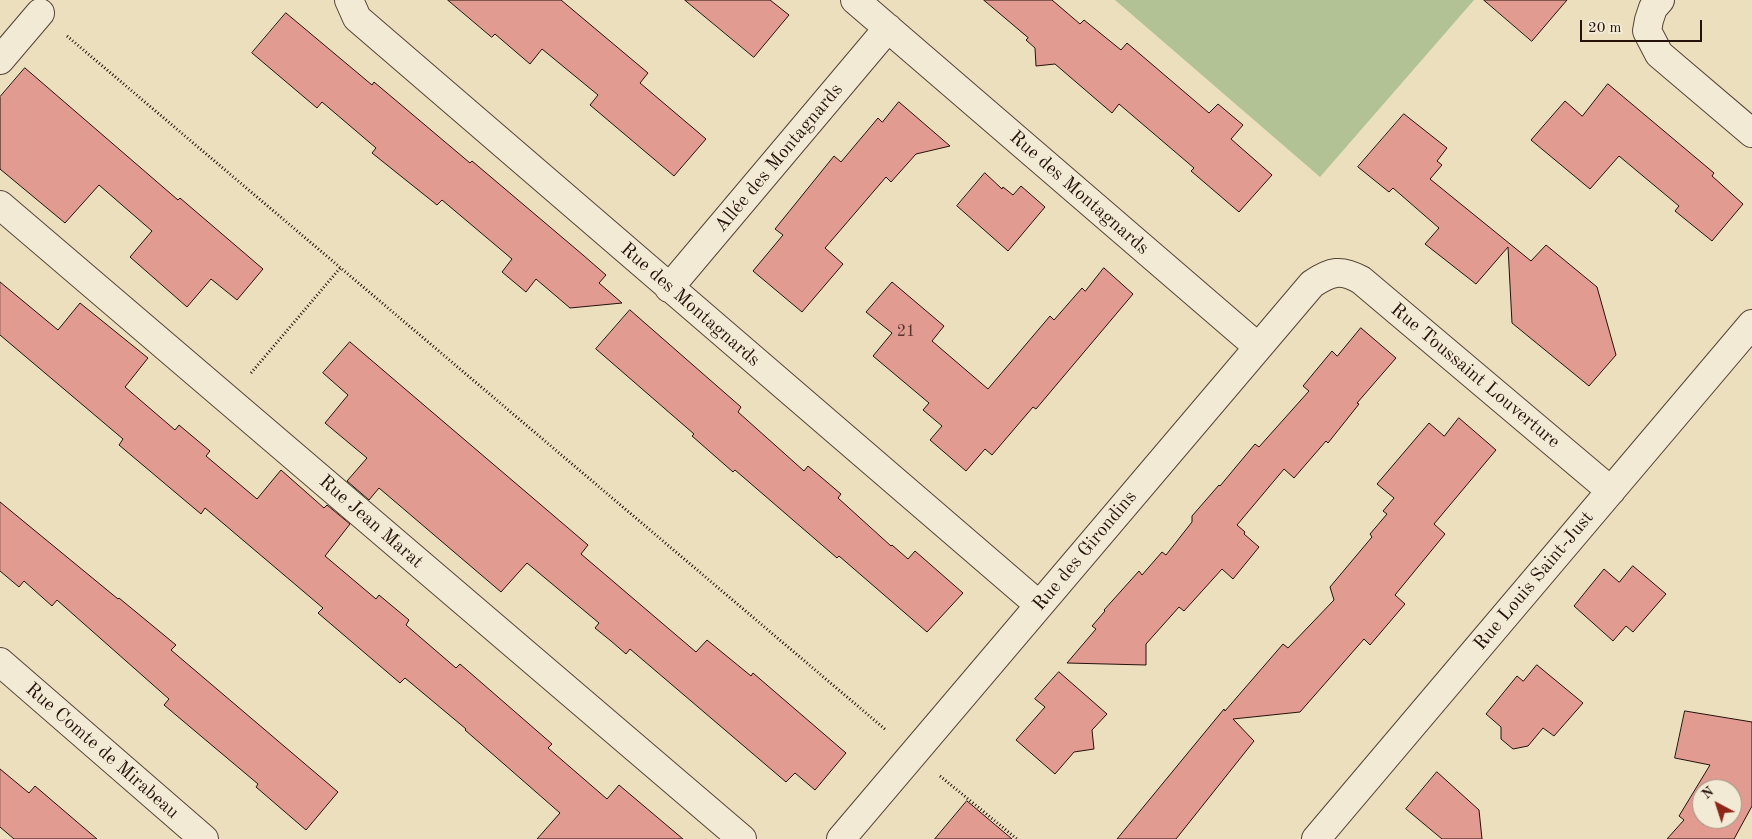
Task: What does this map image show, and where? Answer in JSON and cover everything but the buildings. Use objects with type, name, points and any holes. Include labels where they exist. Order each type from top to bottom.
[{"type":"street","name":"Rue des Montagnards","points":[[348,0],[357,18],[1039,605]]},
{"type":"street","name":"Rue des Montagnards","points":[[855,0],[1258,347]]},
{"type":"street","points":[[1660,0],[1651,14],[1647,31],[1659,54],[1752,133]]},
{"type":"street","points":[[0,60],[40,13]]},
{"type":"street","name":"Allée des Montagnards","points":[[670,288],[888,28]]},
{"type":"street","name":"Rue Jean Marat","points":[[0,206],[742,839]]},
{"type":"street","name":"Rue des Girondins","points":[[841,839],[1312,284],[1322,276],[1334,272]]},
{"type":"street","name":"Rue Toussaint Louverture","points":[[1334,272],[1348,273],[1361,280],[1610,491]]},
{"type":"street","name":"Rue Louis Saint-Just","points":[[1317,839],[1752,324]]},
{"type":"street","name":"Rue Comte de Mirabeau","points":[[0,662],[204,839]]},
{"type":"path","points":[[40,13],[913,754],[1017,839]]},
{"type":"path","points":[[228,400],[341,268]]},
{"type":"green space","points":[[1115,0],[1474,0],[1320,177]]}]
